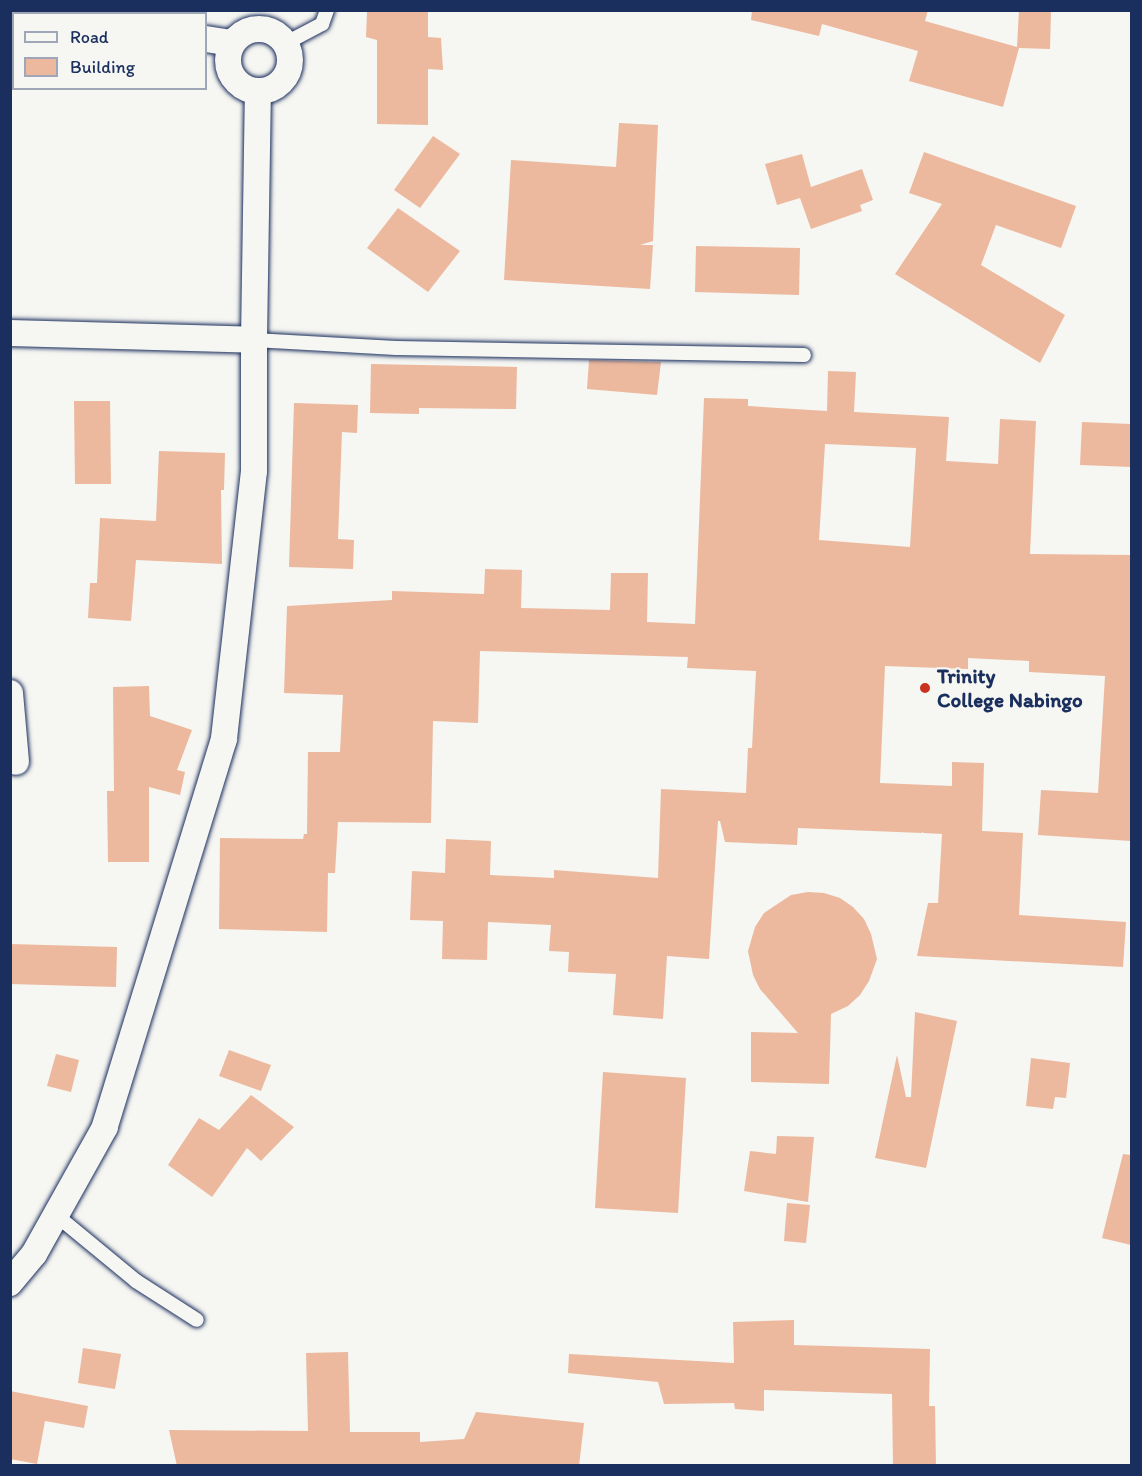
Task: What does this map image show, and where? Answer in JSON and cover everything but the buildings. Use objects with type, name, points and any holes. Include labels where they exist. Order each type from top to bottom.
[{"type":"street","points":[[261,28],[271,31],[286,43],[291,62],[289,72],[276,87],[258,92],[247,89],[231,75],[227,64],[232,43],[240,35],[261,28]]},
{"type":"street","points":[[207,39],[232,43]]},
{"type":"street","points":[[10,1283],[34,1254],[105,1127],[224,739],[254,471],[258,92]]},
{"type":"street","points":[[10,333],[254,340]]},
{"type":"street","points":[[10,693],[16,762]]},
{"type":"lane","points":[[286,43],[322,24],[327,10]]},
{"type":"lane","points":[[254,340],[396,348],[804,355]]},
{"type":"lane","points":[[56,1215],[136,1281],[197,1320]]},
{"type":"place","name":"Trinity College Nabingo","points":[[925,688]]}]
